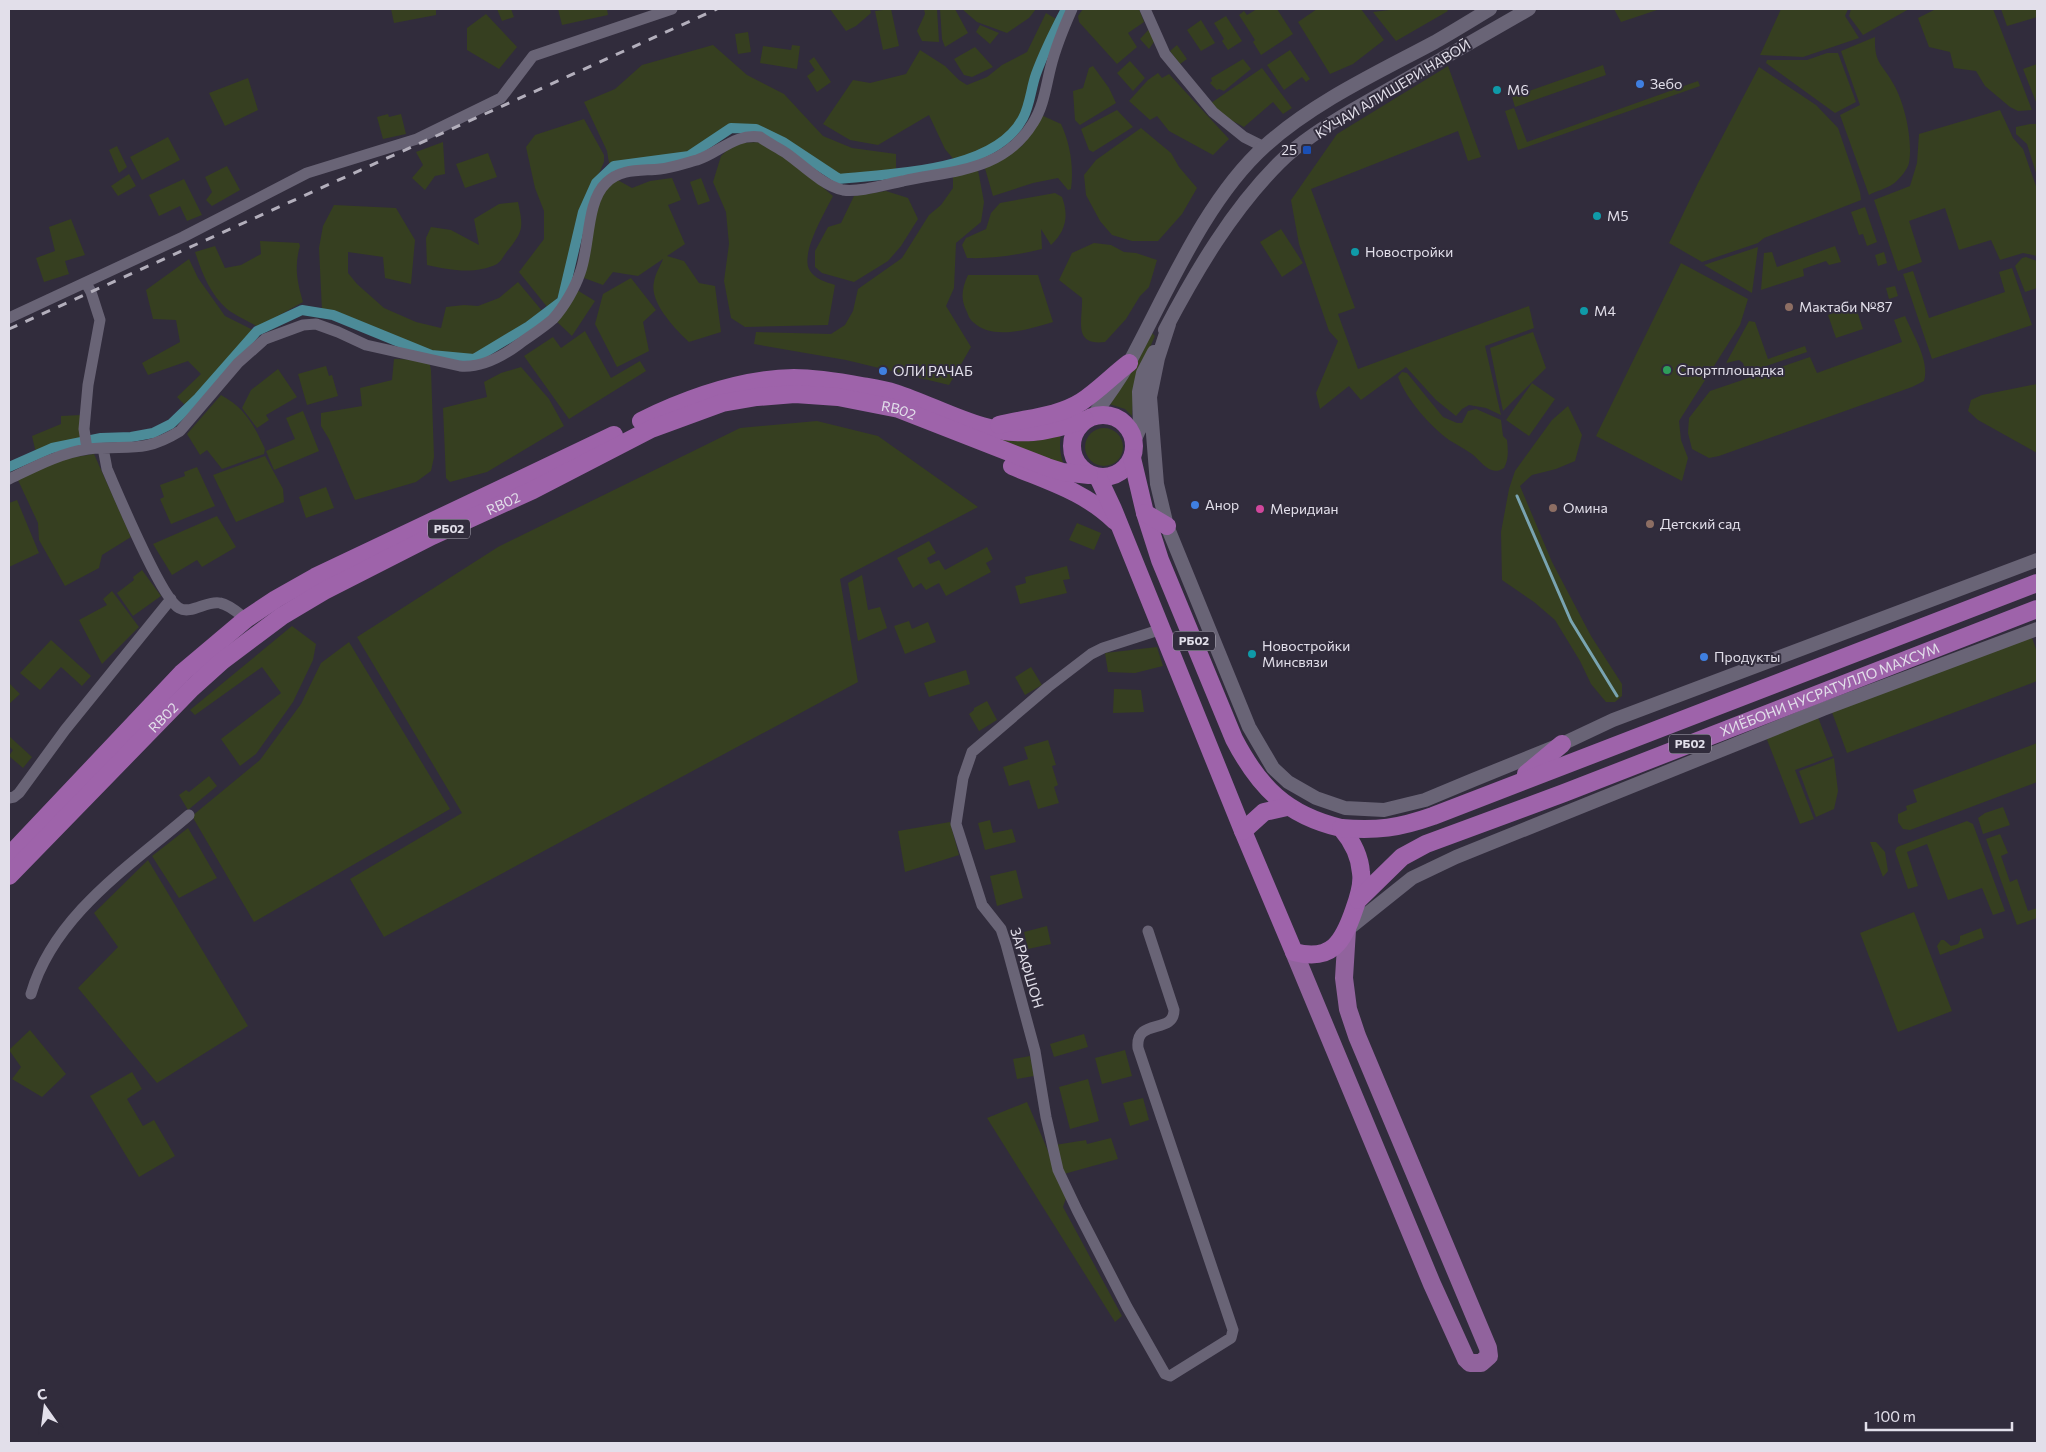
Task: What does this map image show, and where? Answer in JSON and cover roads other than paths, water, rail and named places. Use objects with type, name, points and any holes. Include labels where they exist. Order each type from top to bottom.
[{"type":"highway","points":[[1119,525],[1100,506],[1090,500],[1011,466],[980,431],[1047,415],[1071,407],[1082,401],[1129,363]]},
{"type":"highway","name":"RB02","points":[[9,856],[182,673],[246,619],[315,577],[526,478],[647,418],[689,400],[717,391],[753,383],[794,378],[839,382],[895,393],[980,431]]},
{"type":"highway","name":"RB02","points":[[9,876],[192,688],[222,661],[282,616],[332,587],[432,536],[532,490],[652,429],[722,403],[758,397],[795,394],[838,397],[899,408],[980,431]]},
{"type":"highway","name":"РБ02","points":[[980,431],[1034,432],[1102,415],[1120,420],[1127,426],[1145,513],[1160,560],[1234,739],[1254,775],[1288,807]]},
{"type":"highway","name":"РБ02","points":[[1089,418],[1075,433],[1072,449],[1077,464],[1094,476],[1113,508],[1243,831]]},
{"type":"highway","name":"РБ02","points":[[980,431],[1063,472],[1094,476],[1115,476],[1122,471],[1133,450]]},
{"type":"highway","points":[[1145,513],[1166,526]]},
{"type":"highway","name":"ХИЁБОНИ НУСРАТУЛЛО МАХСУМ","points":[[1288,807],[1321,824],[1341,828],[1365,830],[1403,826],[2037,583]]},
{"type":"highway","name":"ХИЁБОНИ НУСРАТУЛЛО МАХСУМ","points":[[1358,900],[1402,857],[1426,844],[1582,786],[2037,609]]},
{"type":"highway","points":[[1514,784],[1562,744]]},
{"type":"highway","points":[[1288,807],[1264,812],[1243,831],[1294,952],[1314,956],[1326,952],[1337,945],[1347,930],[1358,900],[1361,873],[1356,851],[1341,828]]},
{"type":"main road","points":[[1294,952],[1432,1284],[1468,1362],[1474,1364],[1485,1361],[1489,1356],[1488,1348],[1357,1036],[1348,1009],[1344,978],[1347,930]]},
{"type":"main road","points":[[1432,1284],[1456,1272]]},
{"type":"street","points":[[9,318],[183,237],[307,174],[417,138],[501,98],[533,56],[672,9]]},
{"type":"street","points":[[9,478],[48,461],[86,449],[142,448],[168,438],[180,431],[238,363],[265,339],[303,325],[316,324],[366,345],[460,366],[470,367],[485,364],[514,348],[553,318],[574,288],[581,272],[597,196],[606,183],[621,174],[631,171],[662,169],[706,157],[730,142],[751,136],[760,138],[829,183],[843,190],[879,186],[919,177],[958,172],[981,164],[1008,151],[1022,139],[1033,124],[1043,101],[1060,36],[1072,9]]},
{"type":"street","points":[[1144,9],[1165,54],[1213,112],[1244,137],[1264,147]]},
{"type":"street","name":"КӮЧАИ АЛИШЕРИ НАВОӢ","points":[[1089,418],[1129,363],[1176,272],[1208,218],[1234,180],[1264,147],[1336,95],[1437,41],[1490,9]]},
{"type":"street","name":"КӮЧАИ АЛИШЕРИ НАВОӢ","points":[[1133,450],[1140,428],[1139,392],[1144,373],[1209,253],[1256,188],[1281,161],[1315,134],[1351,110],[1529,9]]},
{"type":"street","points":[[86,283],[100,320],[88,385],[84,429],[86,449]]},
{"type":"street","points":[[1169,324],[1158,358],[1150,397],[1157,484],[1166,526],[1250,727],[1273,768],[1288,782],[1316,798],[1345,808],[1384,810],[1425,800],[1562,744],[1612,720],[2037,560]]},
{"type":"street","points":[[103,448],[107,469],[164,591],[179,608],[186,610],[218,602],[229,606],[246,619]]},
{"type":"street","points":[[9,798],[14,798],[19,793],[65,730],[171,599]]},
{"type":"street","name":"ЗАРАФШОН","points":[[1148,931],[1174,1010],[1174,1016],[1170,1022],[1142,1032],[1138,1038],[1138,1048],[1233,1330],[1231,1338],[1170,1376],[1165,1374],[1127,1307],[1058,1170],[1046,1118],[1035,1051],[1006,944],[1001,930],[982,905],[956,824],[963,778],[972,752],[1048,687],[1091,654],[1103,648],[1162,629]]},
{"type":"street","points":[[1347,930],[1412,878],[1456,857],[1823,709],[2037,630]]},
{"type":"street","points":[[31,994],[35,979],[45,960],[81,909],[102,887],[189,815]]},
{"type":"waterway","points":[[9,467],[52,448],[101,438],[131,437],[153,433],[171,424],[198,398],[257,331],[302,310],[333,315],[431,355],[474,359],[529,326],[562,301],[583,212],[596,183],[614,166],[689,156],[731,128],[756,129],[783,142],[839,179],[887,175],[941,167],[967,159],[990,149],[1009,136],[1023,118],[1039,66],[1066,9]]},
{"type":"waterway","points":[[1517,496],[1571,621],[1617,696]]},
{"type":"railway","points":[[9,329],[717,9]]},
{"type":"place","name":"Зебо","points":[[1640,84]]},
{"type":"place","name":"М6","points":[[1497,90]]},
{"type":"place","name":"25","points":[[1307,150]]},
{"type":"place","name":"М5","points":[[1597,216]]},
{"type":"place","name":"Новостройки","points":[[1355,252]]},
{"type":"place","name":"Мактаби №87","points":[[1789,307]]},
{"type":"place","name":"М4","points":[[1584,311]]},
{"type":"place","name":"Спортплощадка","points":[[1667,370]]},
{"type":"place","name":"ОЛИ РАЧАБ","points":[[883,371]]},
{"type":"place","name":"Анор","points":[[1195,505]]},
{"type":"place","name":"Омина","points":[[1553,508]]},
{"type":"place","name":"Меридиан","points":[[1260,509]]},
{"type":"place","name":"Детский сад","points":[[1650,524]]},
{"type":"place","name":"Новостройки Минсвязи","points":[[1252,654]]},
{"type":"place","name":"Продукты","points":[[1704,657]]}]
